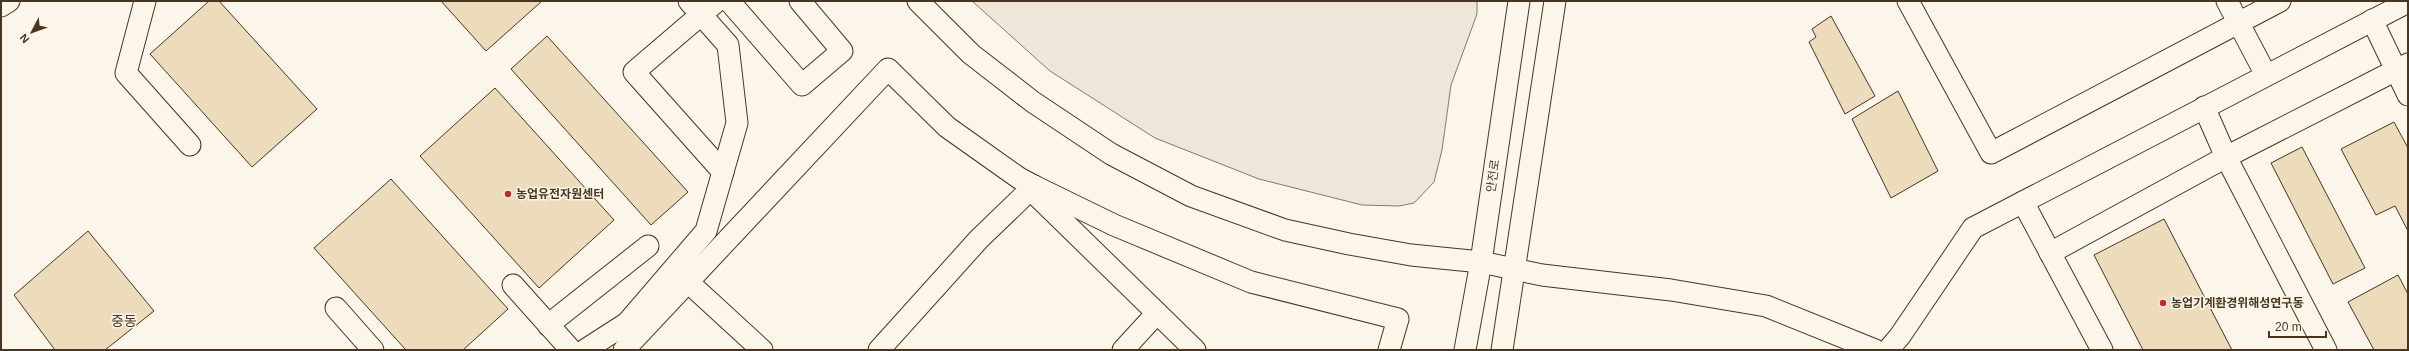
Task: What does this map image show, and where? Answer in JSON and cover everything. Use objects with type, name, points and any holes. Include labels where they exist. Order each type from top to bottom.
[{"type":"street","points":[[1,6],[9,1]]},
{"type":"street","points":[[145,1],[126,73],[190,145]]},
{"type":"street","points":[[729,1],[802,85],[842,51],[800,1]]},
{"type":"street","points":[[918,1],[971,54],[1033,102],[1110,154],[1191,196],[1285,230],[1365,247],[1481,262],[1542,274],[1671,290],[1766,306],[1875,350]]},
{"type":"street","name":"안전로","points":[[1465,350],[1481,262],[1519,1]]},
{"type":"street","points":[[1502,350],[1555,1]]},
{"type":"street","points":[[1908,1],[1992,153],[2280,1]]},
{"type":"street","points":[[2227,1],[2266,75]]},
{"type":"street","points":[[1888,350],[1900,336],[1973,228],[2408,2]]},
{"type":"street","points":[[585,350],[627,323],[706,231],[723,172],[737,123],[728,45],[703,5],[634,72],[723,172]]},
{"type":"street","points":[[2372,20],[2402,67],[2408,95]]},
{"type":"street","points":[[2050,253],[2226,157],[2402,67]]},
{"type":"street","points":[[624,350],[888,69],[947,127],[1028,185],[1195,350]]},
{"type":"street","points":[[2204,107],[2226,157],[2326,350]]},
{"type":"street","points":[[879,350],[1028,185]]},
{"type":"street","points":[[1028,185],[1114,225],[1251,282],[1398,319],[1389,350]]},
{"type":"street","points":[[2023,202],[2102,350]]},
{"type":"street","points":[[548,325],[648,246]]},
{"type":"street","points":[[688,282],[762,350]]},
{"type":"street","points":[[513,285],[571,350]]},
{"type":"street","points":[[336,308],[373,350]]},
{"type":"street","points":[[1123,350],[1157,313]]},
{"type":"shaded area","points":[[972,1],[1477,1],[1477,14],[1451,85],[1442,150],[1434,182],[1414,203],[1399,206],[1362,205],[1259,179],[1155,138],[1050,71]]},
{"type":"building","points":[[209,1],[219,1],[317,109],[252,167],[150,54]]},
{"type":"building","points":[[441,1],[542,1],[486,51]]},
{"type":"building","points":[[1831,16],[1875,96],[1845,114],[1809,42],[1816,37],[1812,29]]},
{"type":"building","points":[[547,36],[688,192],[651,225],[511,69]]},
{"type":"building","points":[[495,88],[614,220],[539,288],[420,156]]},
{"type":"building","points":[[1898,91],[1938,171],[1891,198],[1852,119]]},
{"type":"building","points":[[2394,122],[2408,148],[2408,231],[2395,206],[2376,215],[2341,149]]},
{"type":"building","points":[[2302,147],[2365,268],[2333,284],[2271,163]]},
{"type":"building","points":[[391,179],[508,309],[463,350],[406,350],[314,248]]},
{"type":"building","name":"농업기계환경위해성연구동","points":[[2164,219],[2232,350],[2143,350],[2094,255]]},
{"type":"building","points":[[88,231],[154,311],[105,350],[55,350],[14,295]]},
{"type":"building","points":[[2398,275],[2408,294],[2408,350],[2374,350],[2348,302]]},
{"type":"place","name":"농업유전자원센터","points":[[508,194]]},
{"type":"place","name":"농업기계환경위해성연구동","points":[[2163,303]]},
{"type":"district","name":"중동","points":[[124,321]]}]
